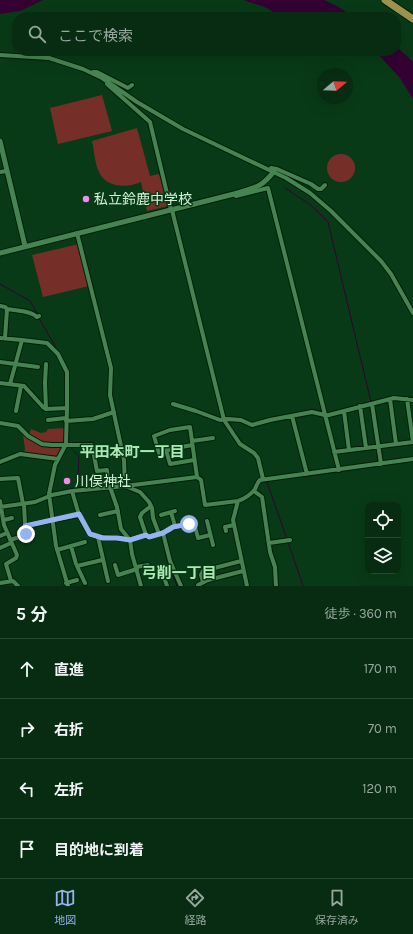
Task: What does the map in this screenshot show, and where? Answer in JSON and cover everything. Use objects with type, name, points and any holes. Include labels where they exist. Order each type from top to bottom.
[{"type":"highway","points":[[385,0],[413,19]]},
{"type":"highway","points":[[393,0],[413,13]]},
{"type":"street","points":[[0,56],[49,58],[63,61],[90,72],[183,129],[274,171],[310,193],[331,211],[381,261],[391,274],[413,313]]},
{"type":"street","points":[[90,72],[97,72],[128,88],[132,85]]},
{"type":"street","points":[[102,78],[101,80],[150,122],[224,420],[240,444],[258,458],[261,480]]},
{"type":"street","points":[[0,142],[25,246]]},
{"type":"street","points":[[268,168],[277,168],[311,184],[318,189],[322,189],[325,186]]},
{"type":"street","points":[[0,172],[7,171]]},
{"type":"street","points":[[0,253],[234,194],[262,184],[267,181],[274,171]]},
{"type":"street","points":[[234,194],[236,196],[268,188],[339,470]]},
{"type":"street","points":[[77,233],[110,364],[110,395],[124,460],[125,484]]},
{"type":"street","points":[[0,306],[7,309],[29,313],[38,317]]},
{"type":"street","points":[[7,309],[2,338],[49,344],[58,354],[67,372],[67,445],[58,459],[54,470],[50,496],[57,550],[67,585],[77,580]]},
{"type":"street","points":[[10,384],[22,340]]},
{"type":"street","points":[[0,362],[38,367]]},
{"type":"street","points":[[46,364],[46,409]]},
{"type":"street","points":[[0,383],[24,386],[43,408],[67,408]]},
{"type":"street","points":[[16,411],[21,386]]},
{"type":"street","points":[[173,404],[196,410],[220,420],[241,420],[254,425],[267,420],[312,412],[325,416],[394,398],[413,400]]},
{"type":"street","points":[[390,399],[396,444]]},
{"type":"street","points":[[334,452],[413,442],[407,399]]},
{"type":"street","points":[[372,404],[376,446],[381,464]]},
{"type":"street","points":[[360,406],[366,448]]},
{"type":"street","points":[[344,411],[349,450]]},
{"type":"street","points":[[48,420],[93,419],[114,412]]},
{"type":"street","points":[[292,416],[306,474]]},
{"type":"street","points":[[0,425],[18,426],[28,436],[42,444],[92,445],[97,471],[107,470],[108,483],[125,484],[140,492],[151,506],[153,518],[161,534],[180,586]]},
{"type":"street","points":[[213,438],[192,443],[166,450],[159,453],[154,436],[170,430],[190,427],[192,443],[194,460],[197,477],[201,480],[204,505],[238,502],[254,491],[258,481],[261,480],[413,459]]},
{"type":"street","points":[[166,450],[170,464],[194,460]]},
{"type":"street","points":[[0,462],[20,454],[58,459]]},
{"type":"street","points":[[1,507],[24,504],[72,491],[197,477]]},
{"type":"street","points":[[0,479],[18,478],[24,504],[26,534],[0,548]]},
{"type":"street","points":[[110,487],[118,511],[121,529],[129,539],[141,586]]},
{"type":"street","points":[[72,491],[79,514],[90,534],[129,539],[146,535],[149,537],[161,534],[175,526],[194,522],[198,538],[210,535]]},
{"type":"street","points":[[254,491],[262,497],[270,552],[275,567],[276,586]]},
{"type":"street","points":[[0,501],[7,533],[17,555],[16,558],[6,564],[11,581]]},
{"type":"street","points":[[238,502],[234,516],[234,525],[247,586]]},
{"type":"street","points":[[146,535],[140,517],[142,513],[151,506]]},
{"type":"street","points":[[100,515],[118,511]]},
{"type":"street","points":[[161,515],[173,511],[175,526]]},
{"type":"street","points":[[25,526],[79,514]]},
{"type":"street","points":[[4,520],[12,518]]},
{"type":"street","points":[[207,521],[213,545]]},
{"type":"street","points":[[226,531],[225,527],[234,525]]},
{"type":"street","points":[[0,536],[7,533]]},
{"type":"street","points":[[98,536],[102,560],[108,581]]},
{"type":"street","points":[[269,543],[288,540]]},
{"type":"street","points":[[57,550],[85,542]]},
{"type":"street","points":[[71,546],[76,564]]},
{"type":"street","points":[[85,583],[77,566],[102,560]]},
{"type":"street","points":[[203,582],[201,575],[203,571],[241,561]]},
{"type":"street","points":[[115,565],[118,576],[148,565]]},
{"type":"street","points":[[161,569],[167,586]]},
{"type":"street","points":[[198,586],[203,582],[243,571]]},
{"type":"street","points":[[0,583],[11,581],[18,586]]},
{"type":"shaded area","points":[[0,0],[43,0],[20,11],[0,14]]},
{"type":"shaded area","points":[[243,0],[324,0],[346,12],[274,12],[265,7]]},
{"type":"shaded area","points":[[401,51],[413,62],[413,99],[400,78],[380,56],[401,56]]},
{"type":"shaded area","points":[[102,95],[112,131],[58,144],[50,108]]},
{"type":"shaded area","points":[[137,128],[150,176],[159,174],[168,206],[147,211],[141,182],[124,186],[112,184],[102,177],[99,172],[92,141]]},
{"type":"shaded area","points":[[341,154],[351,158],[355,168],[351,178],[341,182],[331,178],[327,168],[331,158]]},
{"type":"shaded area","points":[[79,244],[89,286],[43,297],[32,255]]},
{"type":"shaded area","points":[[65,428],[65,443],[63,444],[43,443],[40,440],[29,436],[31,429],[41,433],[46,432],[48,429]]},
{"type":"shaded area","points":[[23,435],[41,444],[51,447],[62,447],[57,457],[24,454],[25,449]]},
{"type":"waterway","points":[[285,188],[312,206],[328,222],[371,402],[330,413]]},
{"type":"waterway","points":[[0,284],[30,301],[38,315]]},
{"type":"waterway","points":[[39,318],[69,371],[69,417]]},
{"type":"waterway","points":[[276,417],[311,410],[322,411]]},
{"type":"waterway","points":[[374,431],[376,446]]},
{"type":"waterway","points":[[70,447],[79,456],[78,472],[81,478],[96,486],[116,484]]},
{"type":"waterway","points":[[376,449],[378,462]]},
{"type":"waterway","points":[[246,450],[254,456]]},
{"type":"waterway","points":[[328,473],[379,466]]},
{"type":"waterway","points":[[290,478],[323,474]]},
{"type":"waterway","points":[[262,482],[267,482],[287,539]]},
{"type":"waterway","points":[[161,535],[167,560],[177,586]]},
{"type":"waterway","points":[[288,542],[303,586]]},
{"type":"place","name":"私立鈴鹿中学校","points":[[86,199]]},
{"type":"place","name":"川俣神社","points":[[67,481]]},
{"type":"district","name":"平田本町一丁目","points":[[132,452]]},
{"type":"district","name":"弓削一丁目","points":[[179,573]]},
{"type":"route","points":[[26,534],[25,526],[79,514],[90,534],[103,538],[131,540],[146,535],[149,537],[163,533],[175,526],[189,524]]}]
